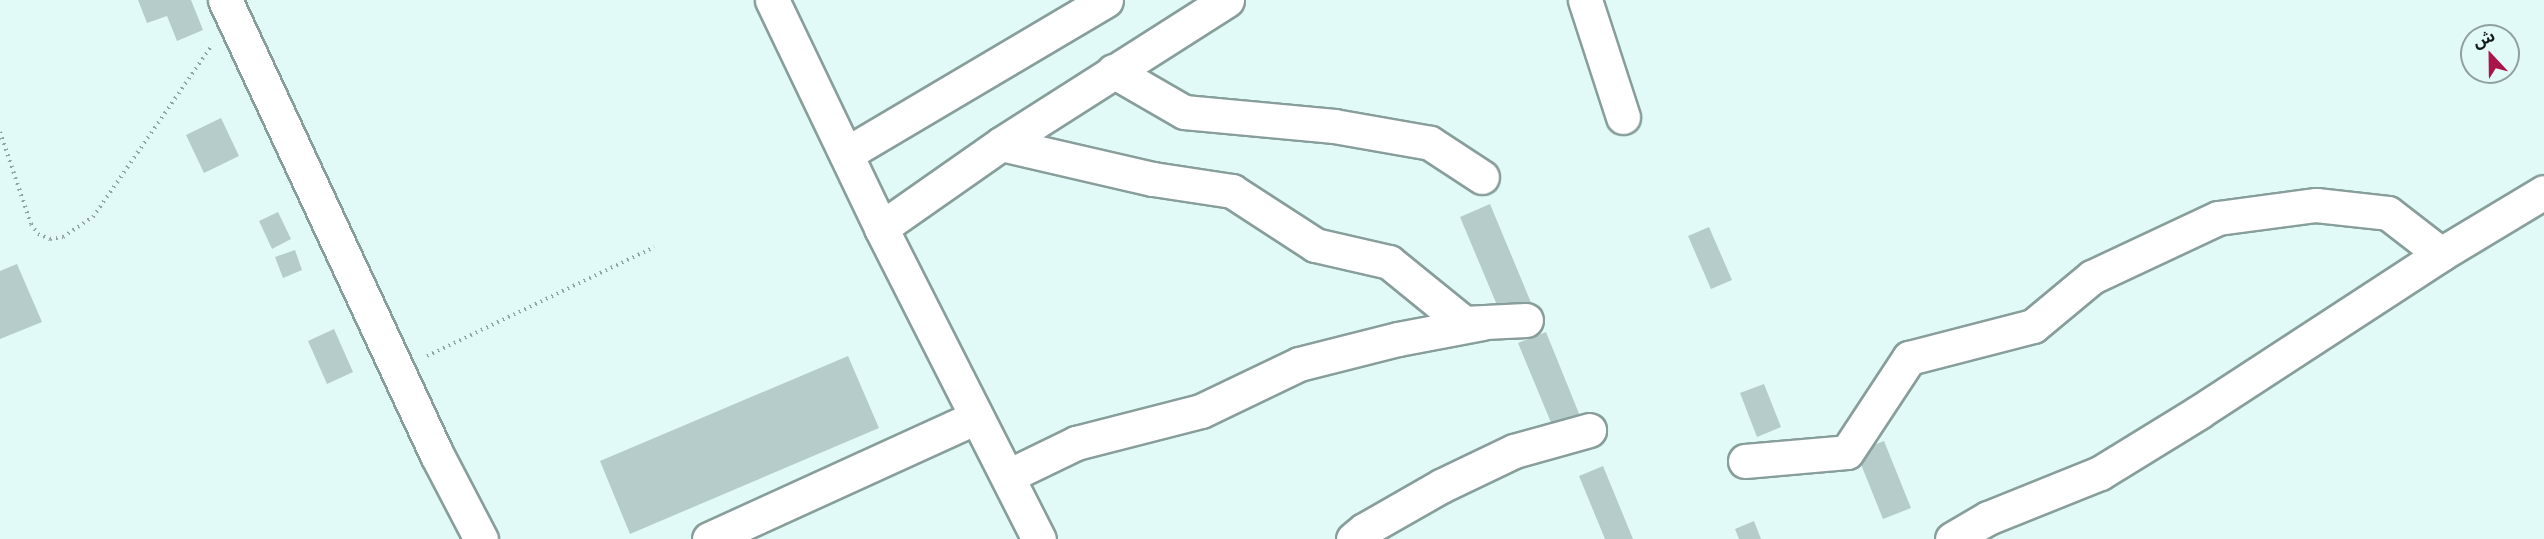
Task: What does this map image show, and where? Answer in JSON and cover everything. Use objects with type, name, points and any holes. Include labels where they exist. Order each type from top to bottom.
[{"type":"street","points":[[772,0],[881,228],[1039,539]]},
{"type":"street","points":[[881,228],[1001,144],[1227,0]]},
{"type":"street","points":[[1585,0],[1623,117]]},
{"type":"street","points":[[846,154],[1091,4]]},
{"type":"street","points":[[229,8],[437,455],[481,539]]},
{"type":"street","points":[[1113,71],[1184,112],[1334,126],[1430,142],[1482,177]]},
{"type":"street","points":[[1001,144],[1153,179],[1232,191],[1315,245],[1389,262],[1464,323],[1526,320]]},
{"type":"street","points":[[1952,539],[1988,518],[2100,473],[2441,254],[2544,192]]},
{"type":"street","points":[[1745,461],[1847,452],[1910,358],[2033,326],[2092,277],[2218,218],[2316,205],[2388,213],[2441,254]]},
{"type":"street","points":[[1008,476],[1076,443],[1201,411],[1299,364],[1398,339],[1485,322]]},
{"type":"street","points":[[709,539],[977,417]]},
{"type":"street","points":[[1353,539],[1364,530],[1441,486],[1514,451],[1589,430]]},
{"type":"path","points":[[0,132],[31,224],[38,234],[50,240],[63,237],[93,217],[229,8]]},
{"type":"path","points":[[398,370],[654,247]]},
{"type":"building","points":[[138,0],[191,0],[203,30],[177,41],[167,16],[147,23]]},
{"type":"building","points":[[221,118],[239,156],[204,173],[186,135]]},
{"type":"building","points":[[1490,204],[1532,305],[1502,317],[1460,217]]},
{"type":"building","points":[[278,212],[291,239],[272,249],[259,221]]},
{"type":"building","points":[[1709,227],[1732,280],[1711,289],[1688,236]]},
{"type":"building","points":[[295,250],[302,270],[283,278],[275,257]]},
{"type":"building","points":[[17,264],[42,322],[0,339],[0,271]]},
{"type":"building","points":[[334,329],[353,372],[327,384],[308,341]]},
{"type":"building","points":[[1546,332],[1584,426],[1557,437],[1518,343]]},
{"type":"building","points":[[848,356],[879,428],[630,534],[600,461]]},
{"type":"building","points":[[1764,384],[1781,427],[1757,437],[1740,393]]},
{"type":"building","points":[[1884,441],[1911,508],[1883,519],[1856,452]]},
{"type":"building","points":[[1603,466],[1633,539],[1605,539],[1579,476]]},
{"type":"building","points":[[1754,521],[1761,539],[1739,539],[1735,529]]}]
